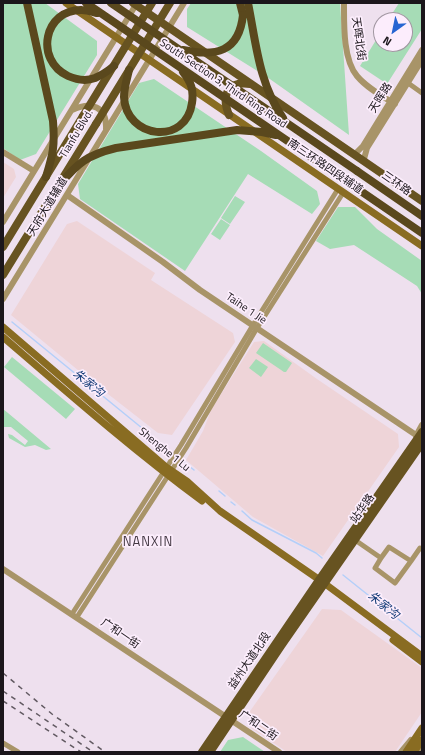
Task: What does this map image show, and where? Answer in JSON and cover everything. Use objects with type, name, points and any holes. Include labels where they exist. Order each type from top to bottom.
[{"type":"highway","points":[[27,3],[53,122],[54,153],[46,177]]},
{"type":"highway","name":"South Section 3, Third Ring Road","points":[[86,3],[349,182],[422,234]]},
{"type":"highway","points":[[178,49],[202,54],[219,52],[228,47],[238,35],[242,26],[243,15],[240,3]]},
{"type":"highway","points":[[248,3],[266,88],[275,106],[287,123]]},
{"type":"highway","name":"South Section 3, Third Ring Road","points":[[113,4],[357,171]]},
{"type":"highway","points":[[102,14],[81,10],[69,12],[60,17],[53,25],[48,33],[46,45],[49,56],[55,66],[64,74],[73,78],[82,80],[94,78],[114,66]]},
{"type":"highway","points":[[129,70],[124,89],[124,98],[127,110],[131,118],[138,125],[155,133],[173,130],[181,125],[188,118],[191,110],[193,101],[192,86],[189,79],[179,66]]},
{"type":"highway","points":[[59,185],[74,167],[84,159],[98,152],[116,148],[237,130],[262,132],[280,136]]},
{"type":"highway","name":"三环路","points":[[357,171],[422,216]]},
{"type":"main road","name":"南三环路四段辅道","points":[[66,3],[422,246]]},
{"type":"main road","name":"Tianfu Blvd.","points":[[3,247],[152,3]]},
{"type":"main road","name":"Tianfu Blvd.","points":[[3,275],[170,3]]},
{"type":"main road","points":[[135,4],[422,201]]},
{"type":"main road","points":[[230,115],[225,100],[226,93],[236,84],[251,84]]},
{"type":"main road","name":"Shenghe 1 Lu","points":[[3,328],[167,471]]},
{"type":"main road","name":"Shenghe 1 Lu","points":[[3,337],[68,394],[167,471],[188,482],[220,511],[321,583]]},
{"type":"main road","points":[[417,448],[419,434]]},
{"type":"main road","name":"站华路","points":[[321,583],[422,443]]},
{"type":"main road","name":"站华路","points":[[321,583],[355,540],[417,448]]},
{"type":"main road","points":[[321,583],[421,654]]},
{"type":"main road","points":[[321,583],[422,662]]},
{"type":"main road","name":"益州大道北段","points":[[202,752],[229,718],[321,583]]},
{"type":"main road","name":"益州大道北段","points":[[210,752],[229,718]]},
{"type":"main road","points":[[406,752],[422,728]]},
{"type":"main road","points":[[414,752],[422,740]]},
{"type":"street","name":"天府大道辅道","points":[[3,299],[184,3]]},
{"type":"street","name":"天晖北街","points":[[344,3],[344,25],[348,54],[353,70],[365,84],[393,103]]},
{"type":"street","points":[[3,222],[135,4]]},
{"type":"street","name":"天晖路","points":[[366,163],[364,159],[365,154],[422,50]]},
{"type":"street","name":"天晖路","points":[[354,155],[363,146],[408,83],[422,60]]},
{"type":"street","points":[[408,83],[422,93]]},
{"type":"street","points":[[72,110],[87,105],[95,107],[101,111],[105,117],[106,131]]},
{"type":"street","points":[[3,152],[34,172]]},
{"type":"street","points":[[74,616],[167,471],[255,327],[341,191]]},
{"type":"street","name":"Taihe 1 Jie","points":[[67,196],[163,262],[200,290],[419,434]]},
{"type":"street","points":[[419,434],[422,425]]},
{"type":"street","points":[[355,540],[381,558]]},
{"type":"street","points":[[411,561],[389,547],[375,568],[395,583],[411,561],[420,548],[422,549]]},
{"type":"street","name":"广和一街","points":[[3,569],[229,718]]},
{"type":"street","name":"广和二街","points":[[229,718],[279,752]]},
{"type":"street","points":[[401,752],[422,728]]},
{"type":"street","points":[[3,743],[18,752]]},
{"type":"street","points":[[419,752],[422,746]]},
{"type":"shaded area","points":[[3,162],[14,169],[16,177],[3,198]]},
{"type":"shaded area","points":[[77,221],[155,273],[151,280],[233,333],[235,342],[172,435],[158,433],[90,380],[11,315],[67,224]]},
{"type":"shaded area","points":[[264,341],[398,434],[399,447],[323,556],[253,517],[186,460],[203,431],[211,410],[254,342]]},
{"type":"shaded area","points":[[322,609],[341,610],[422,668],[422,712],[395,752],[287,752],[251,728],[248,714]]},
{"type":"green space","points":[[3,3],[45,3],[97,41],[97,55],[36,154],[20,160],[3,148]]},
{"type":"green space","points":[[191,3],[340,3],[349,135],[267,77],[187,27],[187,9]]},
{"type":"green space","points":[[399,3],[422,3],[422,29],[413,43],[413,12],[393,12]]},
{"type":"green space","points":[[373,45],[373,52],[407,52],[387,84],[360,66]]},
{"type":"green space","points":[[154,79],[261,151],[317,191],[320,204],[312,214],[248,174],[185,271],[80,199],[78,184],[139,83]]},
{"type":"green space","points":[[235,196],[245,202],[230,224],[221,218]]},
{"type":"green space","points":[[338,207],[355,207],[377,229],[422,261],[422,294],[417,286],[354,245],[330,249],[316,241]]},
{"type":"green space","points":[[221,219],[230,225],[220,240],[211,234]]},
{"type":"green space","points":[[263,343],[292,363],[286,372],[256,353]]},
{"type":"green space","points":[[12,357],[75,409],[66,419],[4,367]]},
{"type":"green space","points":[[256,359],[268,367],[261,377],[249,368]]},
{"type":"green space","points":[[3,409],[51,449],[46,450],[35,445],[25,447],[9,438],[8,434],[12,435],[25,445],[28,441],[11,427],[3,427]]},
{"type":"green space","points":[[243,737],[265,752],[220,752],[228,740]]},
{"type":"waterway","name":"朱家沟","points":[[12,322],[164,446]]},
{"type":"waterway","name":"朱家沟","points":[[185,463],[194,470]]},
{"type":"waterway","name":"朱家沟","points":[[219,491],[225,496]]},
{"type":"waterway","name":"朱家沟","points":[[231,502],[235,505]]},
{"type":"waterway","name":"朱家沟","points":[[242,511],[252,520],[316,553],[322,558]]},
{"type":"waterway","name":"朱家沟","points":[[343,575],[422,638]]},
{"type":"railway","points":[[3,673],[52,714],[105,752]]},
{"type":"railway","points":[[3,691],[93,752]]},
{"type":"railway","points":[[3,701],[81,752]]},
{"type":"district","name":"NANXIN","points":[[148,543]]}]
